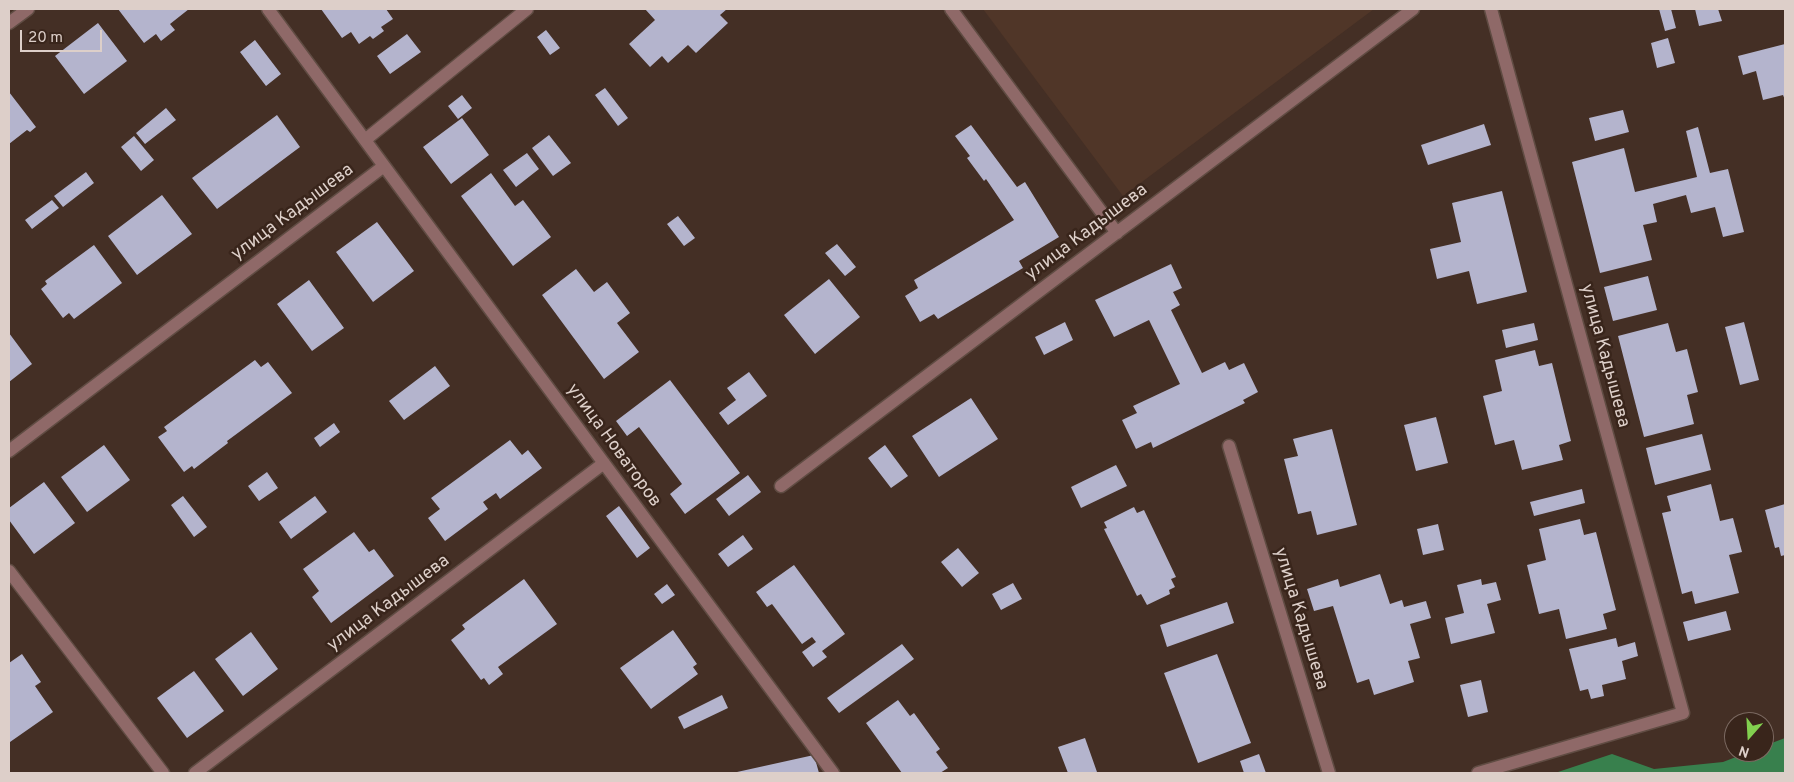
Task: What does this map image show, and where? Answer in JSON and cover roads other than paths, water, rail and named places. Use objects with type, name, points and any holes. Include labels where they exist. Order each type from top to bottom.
[{"type":"street","points":[[9,23],[28,9]]},
{"type":"street","name":"улица Новаторов","points":[[268,9],[833,773]]},
{"type":"street","points":[[365,140],[527,9]]},
{"type":"street","points":[[951,9],[1117,233]]},
{"type":"street","name":"улица Кадышева","points":[[782,486],[1413,9]]},
{"type":"street","name":"улица Кадышева","points":[[1478,773],[1683,713],[1491,9]]},
{"type":"street","name":"улица Кадышева","points":[[9,450],[384,166]]},
{"type":"street","name":"улица Кадышева","points":[[1229,446],[1329,773]]},
{"type":"street","name":"улица Кадышева","points":[[195,773],[604,463]]},
{"type":"street","points":[[9,571],[163,773]]}]
